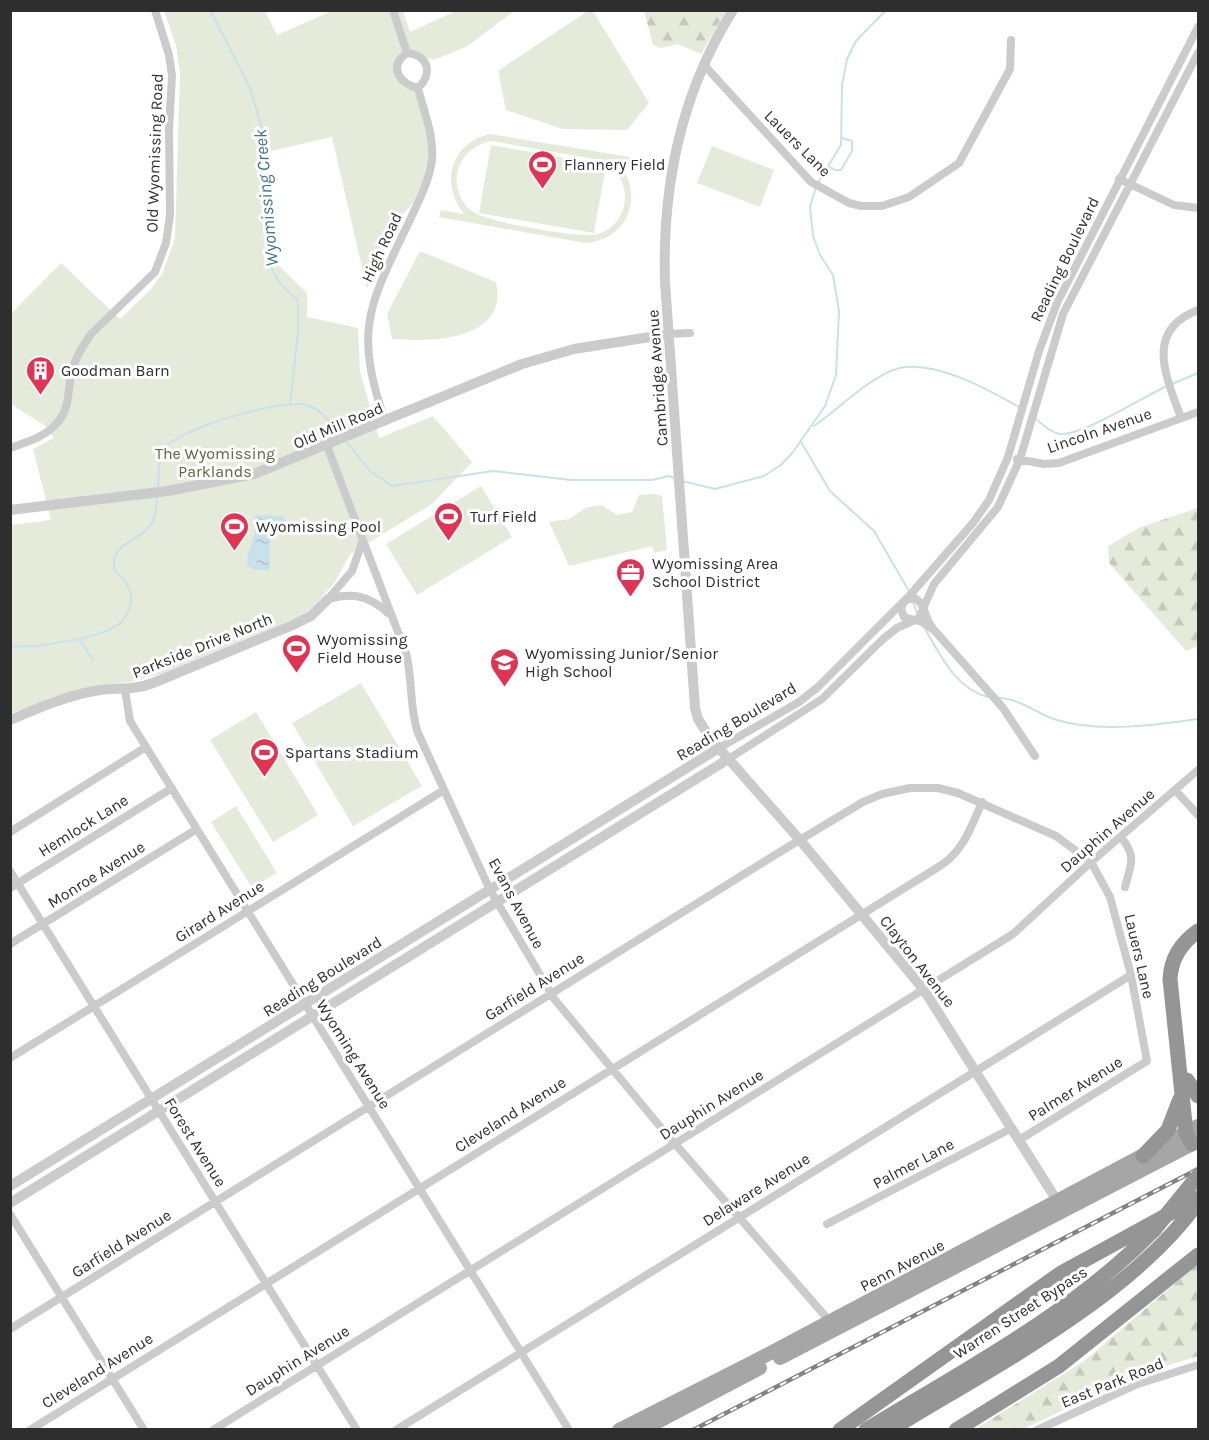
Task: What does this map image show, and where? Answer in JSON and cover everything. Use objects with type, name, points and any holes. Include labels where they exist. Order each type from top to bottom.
[{"type":"highway","points":[[1194,1135],[1185,1087],[1170,972],[1180,948],[1198,931]]},
{"type":"highway","points":[[1143,1156],[1168,1130],[1185,1087],[1176,979],[1183,955],[1198,939]]},
{"type":"highway","points":[[1185,1087],[1198,1096]]},
{"type":"highway","name":"Warren Street Bypass","points":[[866,1430],[1071,1303],[1122,1262],[1154,1230],[1198,1176]]},
{"type":"highway","points":[[840,1430],[1061,1273],[1196,1204]]},
{"type":"highway","name":"Warren Street Bypass","points":[[890,1430],[1058,1326],[1113,1287],[1196,1204]]},
{"type":"highway","points":[[956,1430],[1059,1366],[1198,1255]]},
{"type":"main road","name":"Penn Avenue","points":[[1061,1207],[1143,1156],[1194,1135]]},
{"type":"main road","name":"Penn Avenue","points":[[619,1430],[833,1325],[1194,1135]]},
{"type":"main road","name":"Penn Avenue","points":[[642,1430],[833,1325]]},
{"type":"street","name":"Old Wyomissing Road","points":[[10,448],[38,437],[56,425],[67,406],[71,372],[83,345],[91,334],[155,272],[166,243],[170,215],[169,129],[172,76],[170,55],[155,10]]},
{"type":"street","points":[[393,10],[407,53]]},
{"type":"street","name":"Cambridge Avenue","points":[[719,748],[704,729],[695,708],[664,246],[668,189],[681,128],[704,65],[733,10]]},
{"type":"street","name":"Reading Boulevard","points":[[10,1186],[719,748],[799,702],[836,671],[904,601],[973,523],[989,500],[1008,457],[1039,351],[1053,312],[1198,27]]},
{"type":"street","name":"Lauers Lane","points":[[704,65],[811,182],[849,203],[861,206],[882,206],[909,197],[959,163],[1010,69],[1011,40]]},
{"type":"street","points":[[407,53],[418,55],[428,68],[423,83],[418,88],[404,83],[398,77],[396,69],[399,60],[407,53]]},
{"type":"street","name":"Reading Boulevard","points":[[10,1203],[822,699],[883,639],[897,628],[921,616],[934,584],[998,507],[1020,459],[1063,314],[1198,54]]},
{"type":"street","name":"High Road","points":[[385,421],[368,366],[367,331],[377,290],[429,175],[432,152],[431,133],[418,88]]},
{"type":"street","points":[[1119,179],[1174,205],[1198,208]]},
{"type":"street","points":[[1181,418],[1164,372],[1163,350],[1173,327],[1198,310]]},
{"type":"street","points":[[669,334],[690,333]]},
{"type":"street","name":"Old Mill Road","points":[[10,510],[165,491],[254,474],[537,359],[603,344],[669,334]]},
{"type":"street","name":"Lincoln Avenue","points":[[1008,457],[1044,464],[1059,463],[1198,412]]},
{"type":"street","name":"Evans Avenue","points":[[327,446],[409,663],[414,720],[490,890],[551,993],[675,1144],[833,1325]]},
{"type":"street","name":"Parkside Drive North","points":[[10,720],[81,694],[125,690],[153,683],[293,626],[311,616],[352,571],[363,540]]},
{"type":"street","points":[[328,599],[345,595],[363,597],[377,603],[390,615]]},
{"type":"street","points":[[935,631],[926,624],[908,620],[901,613],[904,601],[917,598],[922,603],[926,620],[1003,708],[1035,756]]},
{"type":"street","name":"Wyoming Avenue","points":[[125,690],[128,715],[146,747],[569,1430]]},
{"type":"street","points":[[10,832],[146,747]]},
{"type":"street","name":"Clayton Avenue","points":[[719,748],[800,840],[924,990],[1061,1207]]},
{"type":"street","name":"Dauphin Avenue","points":[[213,1430],[1024,926],[1091,862],[1198,770]]},
{"type":"street","name":"Hemlock Lane","points":[[14,885],[171,788]]},
{"type":"street","name":"Garfield Avenue","points":[[10,1329],[863,802],[897,790],[938,788],[982,802],[1056,836],[1091,862]]},
{"type":"street","name":"Girard Avenue","points":[[10,1058],[444,790]]},
{"type":"street","points":[[1176,790],[1198,815]]},
{"type":"street","name":"Cleveland Avenue","points":[[30,1430],[862,915],[957,853],[982,802]]},
{"type":"street","name":"Monroe Avenue","points":[[10,944],[197,829]]},
{"type":"street","points":[[1121,837],[1132,850],[1133,856],[1125,887]]},
{"type":"street","name":"Lauers Lane","points":[[1091,862],[1113,906],[1131,975],[1146,1061]]},
{"type":"street","name":"Forest Avenue","points":[[10,871],[14,885],[44,924],[357,1430]]},
{"type":"street","name":"Delaware Avenue","points":[[396,1430],[1131,975]]},
{"type":"street","name":"Palmer Avenue","points":[[1019,1140],[1146,1061]]},
{"type":"street","name":"Palmer Lane","points":[[827,1224],[1012,1128]]},
{"type":"street","points":[[10,1214],[144,1430]]},
{"type":"street","name":"East Park Road","points":[[1037,1430],[1135,1385],[1198,1365]]},
{"type":"green space","points":[[644,10],[726,11],[701,54],[678,44],[660,48],[653,45]]},
{"type":"green space","name":"The Wyomissing Parklands","points":[[164,11],[265,11],[277,35],[332,11],[403,11],[410,32],[456,11],[514,11],[466,47],[434,60],[407,53],[396,69],[418,88],[432,143],[423,192],[402,215],[367,289],[332,137],[267,152],[273,211],[265,220],[271,227],[272,259],[307,293],[307,317],[358,328],[360,372],[379,438],[433,416],[472,462],[432,504],[350,554],[335,582],[311,609],[299,617],[161,674],[129,682],[96,686],[11,713],[11,525],[51,520],[33,449],[54,438],[44,425],[11,404],[11,314],[61,263],[120,319],[150,290],[162,274],[175,238],[180,72],[176,45]]},
{"type":"green space","points":[[588,11],[593,11],[649,103],[627,130],[563,129],[506,110],[498,71]]},
{"type":"green space","points":[[490,134],[642,159],[641,166],[618,162],[626,175],[630,188],[631,201],[628,214],[613,234],[585,243],[439,217],[441,210],[464,214],[452,190],[451,178],[458,155],[476,139]],"holes":[[[491,141],[605,161],[620,178],[625,200],[623,211],[617,220],[598,234],[555,232],[480,215],[465,204],[457,185],[457,174],[461,162],[474,148]]]},
{"type":"green space","name":"Flannery Field","points":[[491,145],[606,165],[594,233],[479,213]]},
{"type":"green space","points":[[712,146],[774,170],[760,207],[697,183]]},
{"type":"green space","points":[[420,251],[496,282],[497,302],[491,316],[479,327],[464,334],[427,340],[392,339],[387,314]]},
{"type":"green space","name":"Turf Field","points":[[481,486],[512,537],[417,595],[386,544]]},
{"type":"green space","points":[[639,495],[662,496],[667,550],[654,553],[652,546],[569,566],[549,522],[569,519],[587,507],[602,505],[617,515],[632,512]]},
{"type":"green space","points":[[1198,508],[1198,646],[1186,651],[1109,563],[1108,546],[1141,527]]},
{"type":"green space","points":[[361,683],[422,786],[353,826],[292,723]]},
{"type":"green space","name":"Spartans Stadium","points":[[256,712],[318,815],[273,842],[210,740]]},
{"type":"green space","points":[[236,806],[277,873],[252,888],[211,822]]},
{"type":"green space","points":[[1198,1264],[1198,1356],[1141,1374],[1023,1429],[974,1430],[1084,1361]]},
{"type":"water","points":[[256,515],[285,518],[285,526],[270,532],[270,570],[254,570],[247,565]]},
{"type":"waterway","name":"Wyomissing Creek","points":[[210,10],[250,88],[262,129],[269,260],[280,283],[298,300],[298,333],[290,403]]},
{"type":"waterway","points":[[682,481],[715,489],[764,476],[781,465],[793,452],[825,406],[836,375],[839,311],[833,275],[820,255],[813,236],[810,207],[817,184],[841,145],[842,85],[847,59],[856,41],[886,10]]},
{"type":"waterway","points":[[828,166],[841,170],[852,151],[852,141],[842,138]]},
{"type":"waterway","points":[[814,426],[872,381],[893,370],[908,367],[924,367],[958,377],[1019,407]]},
{"type":"waterway","points":[[1172,384],[1198,373]]},
{"type":"waterway","points":[[1036,419],[1053,432],[1070,433],[1097,423],[1167,386]]},
{"type":"waterway","name":"Wyomissing Creek","points":[[158,489],[160,461],[168,445],[194,430],[236,416],[278,406],[307,405],[322,414],[342,435]]},
{"type":"waterway","points":[[345,440],[370,471],[392,486],[493,471],[571,480],[652,480],[669,476],[677,479]]},
{"type":"waterway","points":[[801,442],[830,491],[874,531],[909,591]]},
{"type":"waterway","name":"Wyomissing Creek","points":[[10,646],[64,642],[95,635],[116,626],[125,618],[131,595],[126,583],[115,571],[114,562],[119,549],[143,533],[152,523],[156,512],[157,495]]},
{"type":"waterway","points":[[913,602],[917,613]]},
{"type":"waterway","points":[[925,629],[943,660],[958,679],[976,693],[988,697]]},
{"type":"waterway","points":[[78,638],[93,660]]},
{"type":"waterway","points":[[997,698],[1012,700],[1057,720],[1091,726],[1128,727],[1198,719]]},
{"type":"railway","points":[[693,1430],[1198,1169]]},
{"type":"place","name":"Flannery Field","points":[[543,190]]},
{"type":"place","name":"Goodman Barn","points":[[40,396]]},
{"type":"place","name":"Turf Field","points":[[449,542]]},
{"type":"place","name":"Wyomissing Pool","points":[[235,552]]},
{"type":"place","name":"Wyomissing Area School District","points":[[631,598]]},
{"type":"place","name":"Wyomissing Field House","points":[[296,674]]},
{"type":"place","name":"Wyomissing Junior/Senior High School","points":[[504,688]]},
{"type":"place","name":"Spartans Stadium","points":[[264,778]]}]
